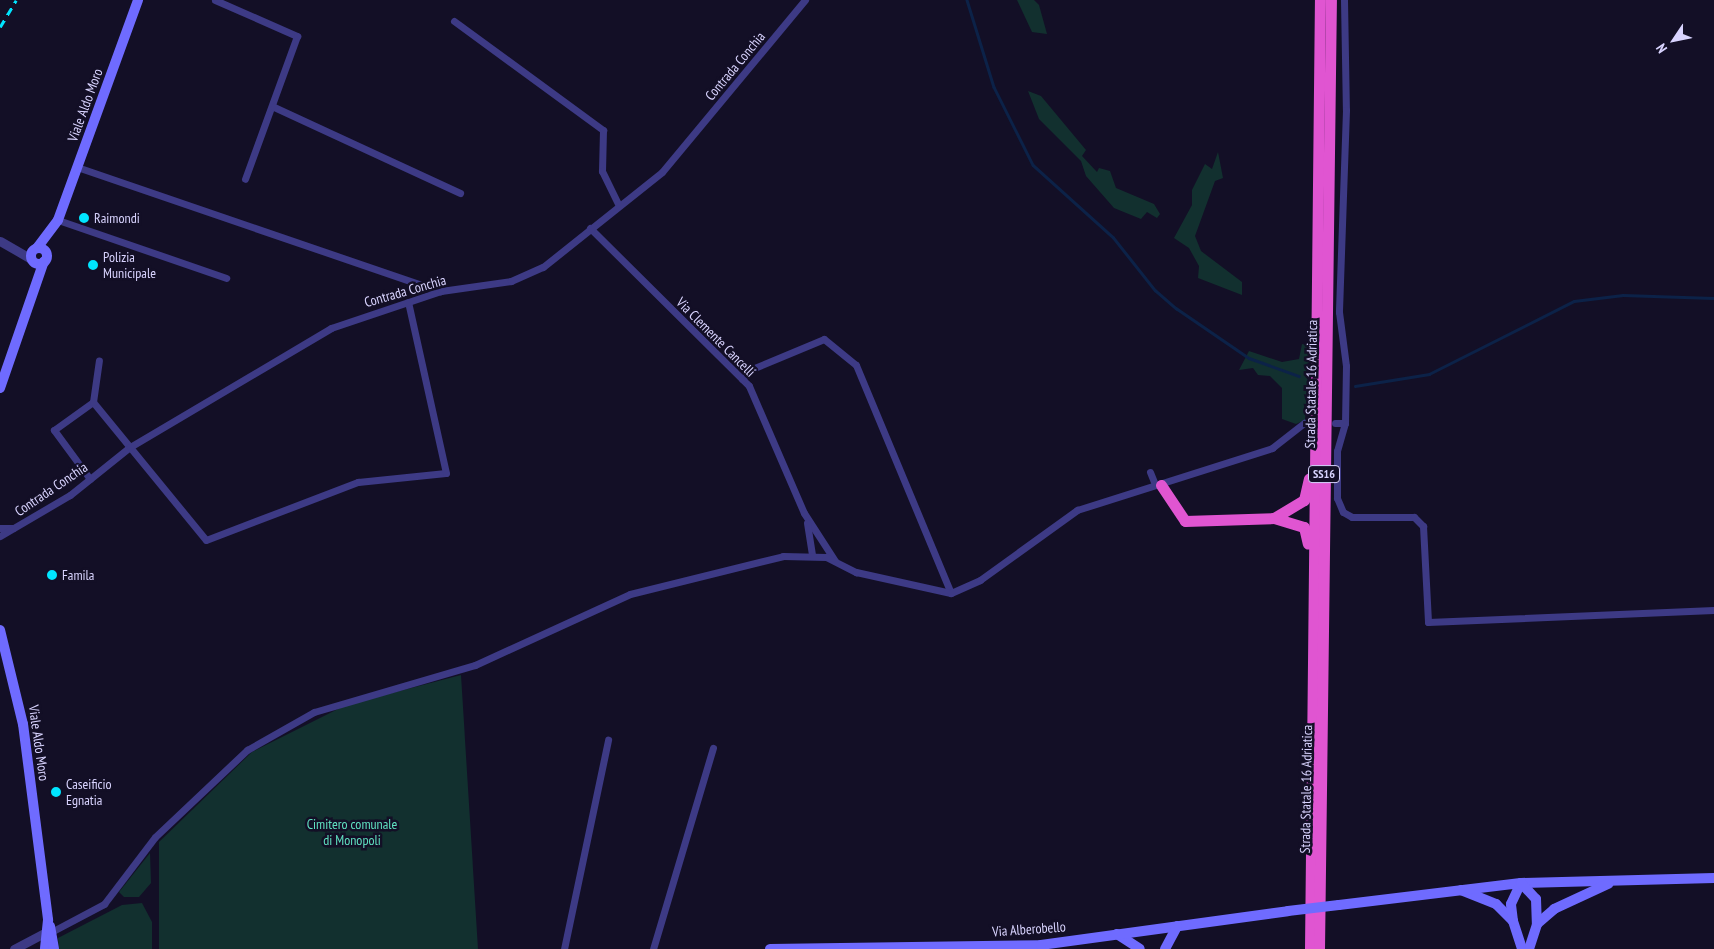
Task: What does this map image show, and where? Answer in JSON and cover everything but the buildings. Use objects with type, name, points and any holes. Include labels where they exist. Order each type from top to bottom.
[{"type":"highway","name":"Strada Statale 16 Adriatica","points":[[1310,949],[1320,0]]},
{"type":"highway","name":"Strada Statale 16 Adriatica","points":[[1319,949],[1331,0]]},
{"type":"highway","points":[[1274,518],[1292,510],[1309,491],[1309,450],[1316,428]]},
{"type":"highway","points":[[1158,483],[1186,521],[1274,518],[1307,530],[1308,604],[1314,627]]},
{"type":"main road","name":"Viale Aldo Moro","points":[[0,388],[77,166],[138,0]]},
{"type":"main road","name":"Viale Aldo Moro","points":[[33,294],[34,254],[58,220]]},
{"type":"main road","points":[[34,254],[46,259]]},
{"type":"main road","points":[[34,254],[46,259]]},
{"type":"main road","name":"Viale Aldo Moro","points":[[0,630],[23,724],[50,931]]},
{"type":"main road","name":"Via Alberobello","points":[[770,949],[1020,947],[1288,911],[1521,883],[1714,878]]},
{"type":"main road","points":[[1537,924],[1575,896],[1617,880]]},
{"type":"main road","points":[[1522,949],[1513,921],[1511,904],[1521,883],[1536,900],[1537,924],[1529,949]]},
{"type":"main road","points":[[1460,890],[1496,904],[1513,921]]},
{"type":"main road","points":[[1165,949],[1177,926]]},
{"type":"main road","points":[[45,949],[50,931]]},
{"type":"main road","points":[[50,931],[54,949]]},
{"type":"main road","points":[[1118,934],[1140,949]]},
{"type":"main road","points":[[1081,949],[1090,938]]},
{"type":"street","points":[[215,0],[297,36],[274,107],[245,179]]},
{"type":"street","name":"Contrada Conchia","points":[[0,536],[16,528],[90,479],[130,447],[300,343],[441,291],[510,281],[543,267],[618,204],[662,172],[805,0]]},
{"type":"street","points":[[1344,0],[1340,326],[1346,366],[1345,423],[1337,451],[1337,498],[1343,512],[1352,517],[1414,517],[1423,526],[1428,622],[1714,610]]},
{"type":"street","points":[[454,21],[603,130],[602,171],[618,204]]},
{"type":"street","points":[[274,107],[460,193]]},
{"type":"street","points":[[77,166],[441,291]]},
{"type":"street","points":[[58,220],[226,278]]},
{"type":"street","name":"Via Clemente Cancelli","points":[[590,228],[742,379],[760,405],[804,513]]},
{"type":"street","points":[[3,243],[34,254]]},
{"type":"street","points":[[93,402],[206,540],[358,482],[446,473],[408,302]]},
{"type":"street","points":[[742,379],[752,369],[824,338],[856,364],[952,593]]},
{"type":"street","points":[[90,479],[54,430],[93,402],[99,360]]},
{"type":"street","points":[[14,949],[104,904],[155,837],[247,750],[314,712],[474,665],[630,594],[695,574],[801,555],[815,556],[924,590],[952,593],[980,580],[1077,510],[1272,448],[1304,423]]},
{"type":"street","points":[[1335,423],[1345,423]]},
{"type":"street","points":[[1150,472],[1158,483]]},
{"type":"street","points":[[804,513],[815,556]]},
{"type":"street","points":[[804,513],[819,540],[836,562]]},
{"type":"street","name":"Contrada Conchia","points":[[0,528],[16,528]]},
{"type":"street","points":[[801,555],[809,536]]},
{"type":"street","points":[[815,556],[819,540]]},
{"type":"street","points":[[564,949],[608,740]]},
{"type":"street","points":[[653,949],[712,748]]},
{"type":"green space","points":[[1017,0],[1034,0],[1039,5],[1047,34],[1032,32]]},
{"type":"green space","points":[[1028,91],[1041,96],[1086,150],[1082,156],[1097,172],[1099,168],[1110,171],[1116,188],[1154,204],[1160,214],[1157,218],[1147,212],[1141,219],[1114,208],[1086,176],[1081,161],[1039,119]]},
{"type":"green space","points":[[1218,152],[1223,178],[1215,181],[1195,236],[1201,251],[1242,282],[1242,295],[1198,278],[1199,266],[1189,248],[1174,238],[1192,205],[1192,190],[1205,164],[1212,169]]},
{"type":"green space","points":[[1302,344],[1310,346],[1305,420],[1296,424],[1282,419],[1282,388],[1270,376],[1258,375],[1253,368],[1239,370],[1249,351],[1282,362],[1299,359]]},
{"type":"green space","name":"Cimitero comunale di Monopoli","points":[[461,675],[478,949],[159,949],[159,842],[252,752],[346,705]]},
{"type":"green space","points":[[150,853],[151,883],[139,897],[124,897],[119,892]]},
{"type":"green space","points":[[142,903],[152,922],[152,949],[59,949],[58,938],[122,905]]},
{"type":"waterway","points":[[967,0],[994,87],[1033,165],[1113,237],[1155,290],[1176,308],[1249,358],[1299,376]]},
{"type":"waterway","points":[[1355,386],[1429,374],[1574,301],[1623,295],[1714,298]]},
{"type":"railway","points":[[0,27],[16,0]]},
{"type":"place","name":"Raimondi","points":[[84,218]]},
{"type":"place","name":"Polizia Municipale","points":[[93,265]]},
{"type":"place","name":"Famila","points":[[52,575]]},
{"type":"place","name":"Caseificio Egnatia","points":[[56,792]]}]
